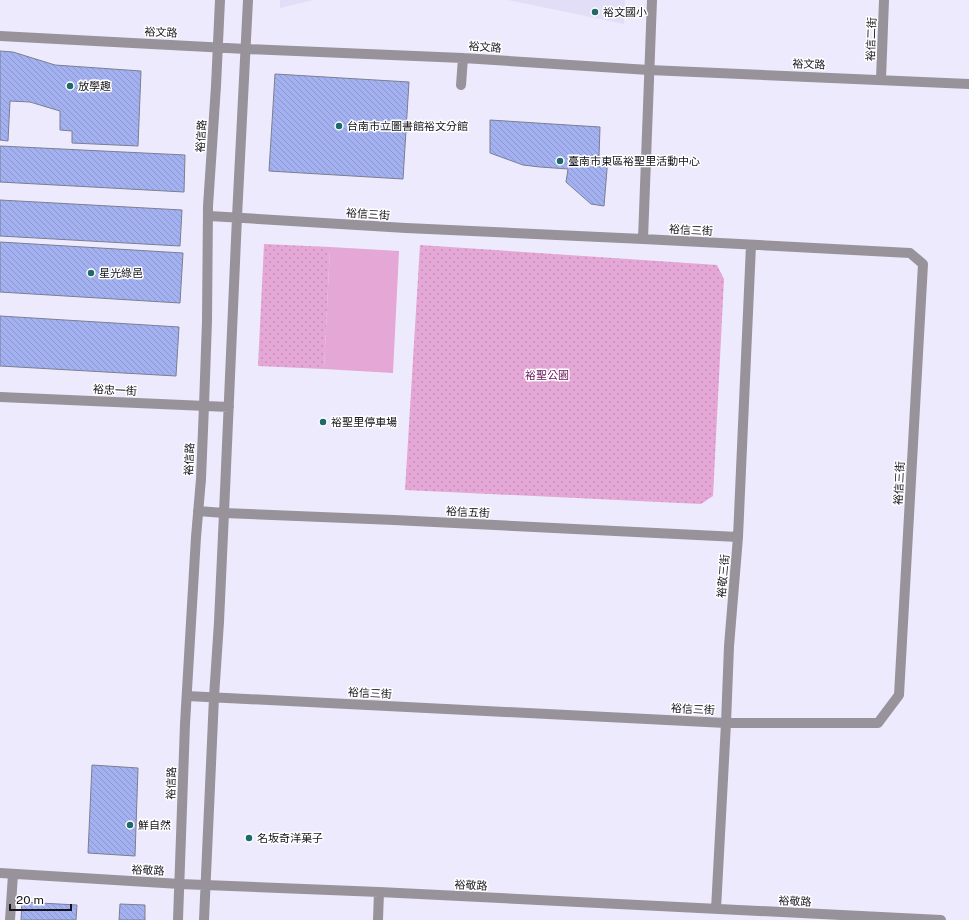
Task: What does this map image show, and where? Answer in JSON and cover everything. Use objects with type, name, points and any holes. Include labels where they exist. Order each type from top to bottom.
[{"type":"street","name":"裕信路","points":[[178,920],[185,732],[201,479],[209,216],[208,206],[220,0]]},
{"type":"street","points":[[204,920],[248,0]]},
{"type":"street","points":[[643,239],[652,0]]},
{"type":"street","name":"裕信二街","points":[[881,79],[884,0]]},
{"type":"street","name":"裕文路","points":[[0,36],[246,49],[463,58],[649,70],[969,84]]},
{"type":"street","points":[[462,85],[463,58]]},
{"type":"street","name":"裕信三街","points":[[187,696],[726,723],[878,723],[899,695],[923,264],[910,253],[406,228],[209,216]]},
{"type":"street","name":"裕敬三街","points":[[716,909],[729,646],[738,537],[751,245]]},
{"type":"street","name":"裕忠一街","points":[[0,396],[229,407]]},
{"type":"street","name":"裕信五街","points":[[198,511],[224,514],[409,521],[738,537]]},
{"type":"street","name":"裕敬路","points":[[0,873],[180,884],[379,892],[941,920]]},
{"type":"street","points":[[10,920],[13,874]]},
{"type":"street","points":[[378,920],[379,892]]},
{"type":"shaded area","points":[[280,0],[314,0],[280,8]]},
{"type":"shaded area","name":"裕文國小","points":[[508,0],[625,0],[624,24]]},
{"type":"green space","points":[[264,244],[330,247],[324,369],[258,366]]},
{"type":"green space","name":"裕聖公園","points":[[420,245],[717,265],[724,279],[713,496],[701,504],[405,490]]},
{"type":"green space","points":[[330,247],[399,251],[393,373],[324,369]]},
{"type":"building","name":"放學趣","points":[[0,51],[13,52],[55,65],[141,71],[138,146],[72,143],[72,131],[60,130],[60,111],[30,102],[10,101],[8,141],[0,140]]},
{"type":"building","name":"台南市立圖書館裕文分館","points":[[275,74],[409,82],[403,179],[269,171]]},
{"type":"building","name":"臺南市東區裕聖里活動中心","points":[[490,120],[600,127],[599,157],[608,157],[604,206],[591,204],[566,182],[568,169],[523,165],[490,153]]},
{"type":"building","points":[[0,146],[185,155],[184,192],[0,182]]},
{"type":"building","points":[[0,200],[182,210],[180,246],[0,236]]},
{"type":"building","name":"星光綠邑","points":[[0,242],[183,253],[180,303],[0,292]]},
{"type":"building","points":[[0,316],[179,327],[176,376],[0,366]]},
{"type":"building","points":[[92,765],[138,768],[135,856],[88,853]]},
{"type":"building","points":[[22,902],[77,905],[76,920],[21,920]]},
{"type":"building","points":[[120,904],[145,905],[145,920],[119,920]]},
{"type":"place","name":"裕文國小","points":[[595,12]]},
{"type":"place","name":"放學趣","points":[[70,86]]},
{"type":"place","name":"台南市立圖書館裕文分館","points":[[339,126]]},
{"type":"place","name":"臺南市東區裕聖里活動中心","points":[[560,161]]},
{"type":"place","name":"星光綠邑","points":[[91,273]]},
{"type":"place","name":"裕聖里停車場","points":[[323,422]]},
{"type":"place","name":"鮮自然","points":[[130,825]]},
{"type":"place","name":"名坂奇洋菓子","points":[[249,838]]}]
